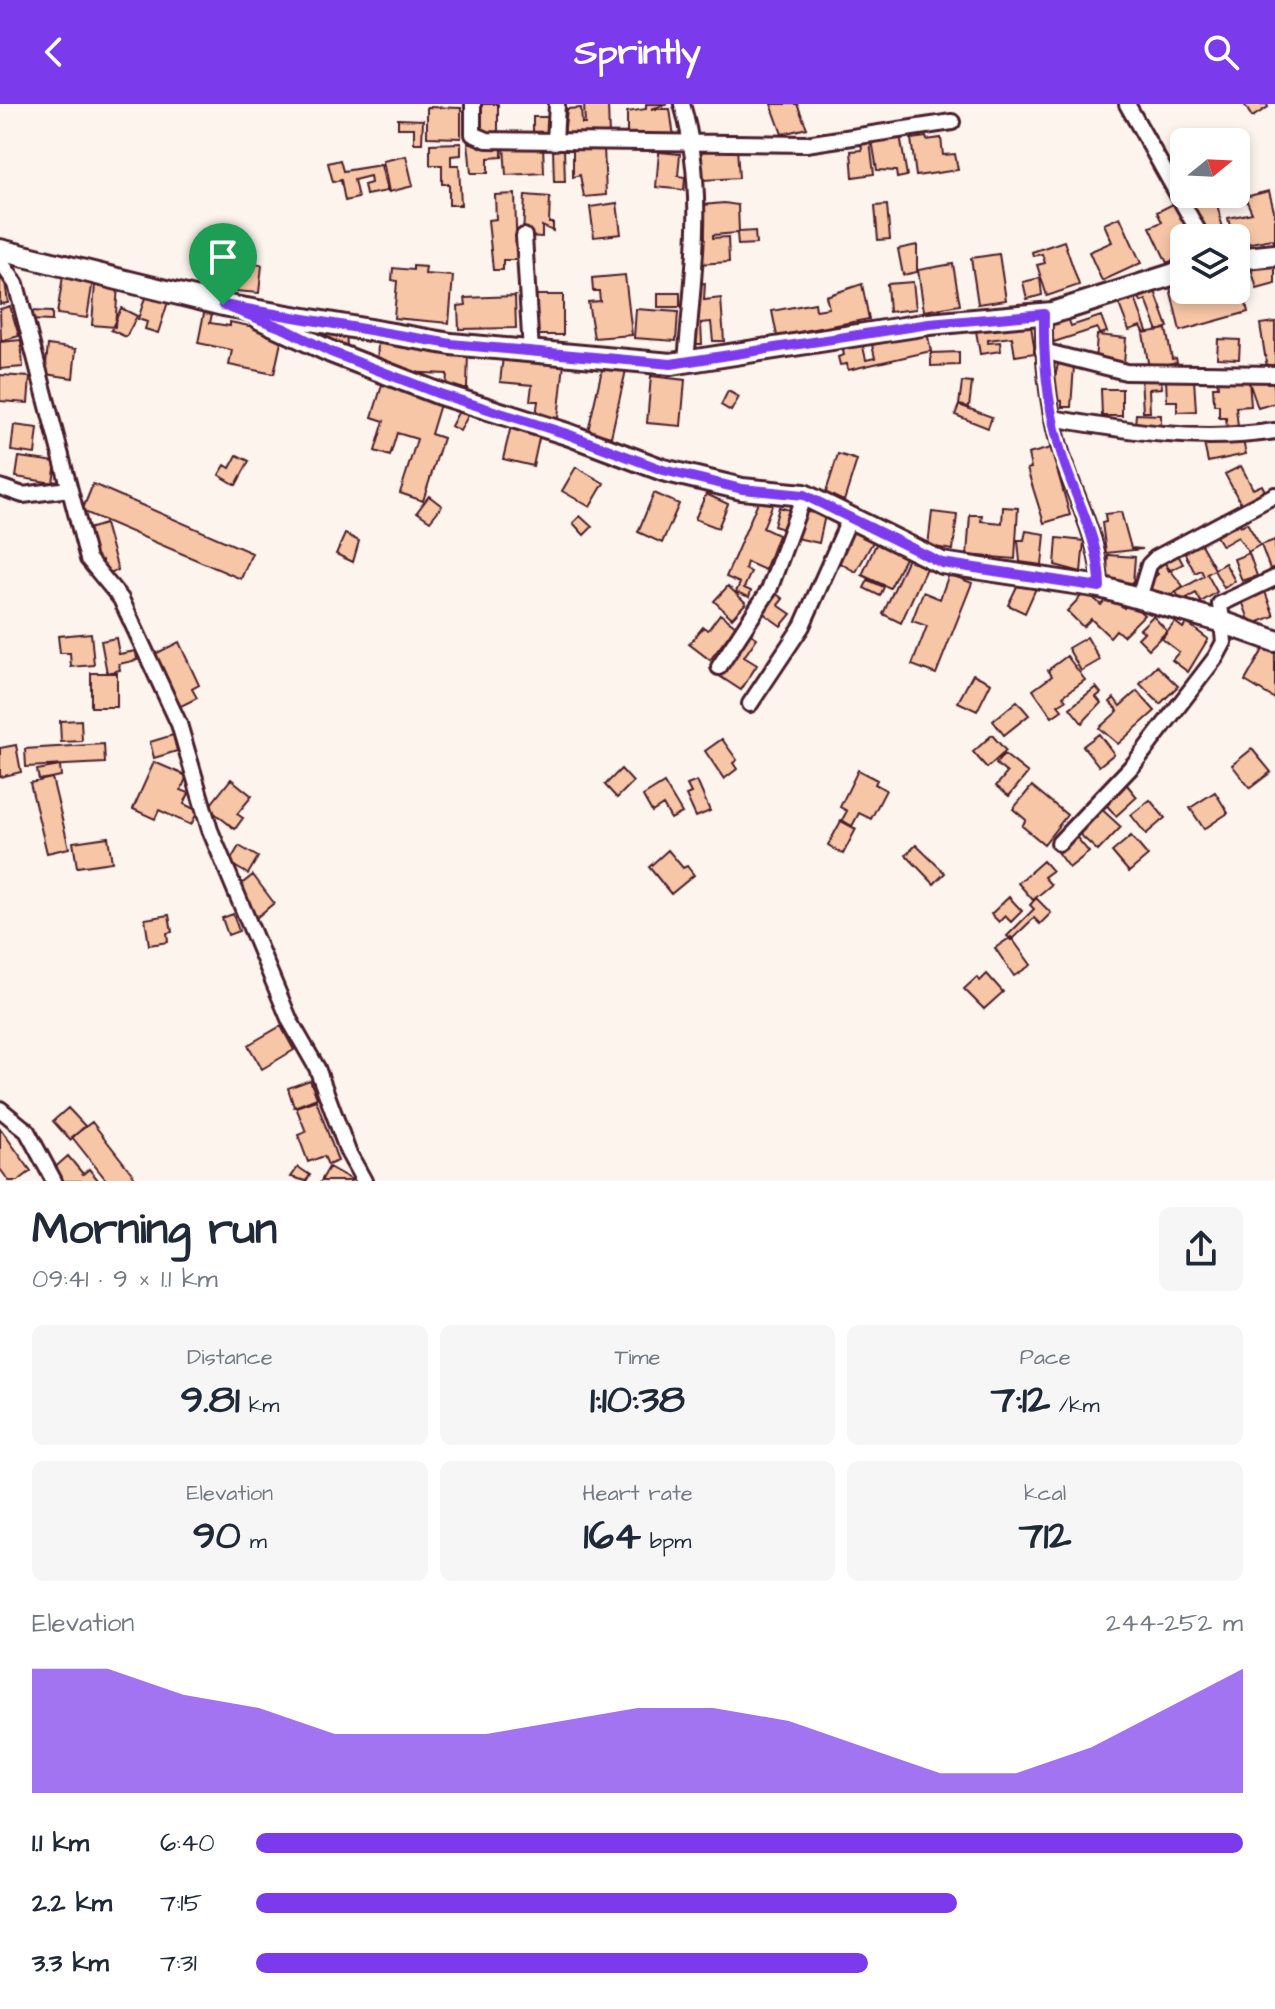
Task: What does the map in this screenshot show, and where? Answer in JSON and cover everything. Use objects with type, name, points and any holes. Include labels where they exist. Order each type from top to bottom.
[{"type":"main road","points":[[0,250],[223,305],[451,344],[671,364],[929,324],[1044,314],[1170,275]]},
{"type":"main road","points":[[1250,258],[1275,255]]},
{"type":"main road","points":[[223,305],[285,329],[331,352],[440,394],[567,434],[663,470],[742,489],[804,495],[942,563],[1100,587],[1219,621],[1275,641]]},
{"type":"street","points":[[473,104],[473,134],[478,139],[555,142],[806,144],[952,122]]},
{"type":"street","points":[[555,142],[557,104]]},
{"type":"street","points":[[682,104],[692,143],[699,207],[686,362]]},
{"type":"street","points":[[1127,104],[1194,224]]},
{"type":"street","points":[[524,236],[531,352]]},
{"type":"street","points":[[0,261],[16,284],[88,559],[121,599],[179,724],[210,830],[290,1021],[317,1068],[348,1152],[364,1181]]},
{"type":"street","points":[[1044,314],[1043,351],[1052,418],[1064,461],[1100,558],[1100,587]]},
{"type":"street","points":[[1043,351],[1126,372],[1275,374]]},
{"type":"street","points":[[1052,418],[1153,435],[1251,435],[1275,431]]},
{"type":"street","points":[[0,487],[23,495],[69,489]]},
{"type":"street","points":[[719,667],[769,590],[804,495]]},
{"type":"street","points":[[1139,598],[1149,565],[1156,558],[1275,495]]},
{"type":"street","points":[[750,704],[802,626],[850,518]]},
{"type":"street","points":[[1059,843],[1134,764],[1216,657],[1224,642],[1217,609],[1226,599],[1275,578]]},
{"type":"street","points":[[0,1109],[27,1131],[54,1181]]},
{"type":"building","points":[[478,104],[498,104],[498,134],[478,134]]},
{"type":"building","points":[[584,104],[608,104],[609,137],[564,136],[567,109],[581,108],[582,124],[585,124]]},
{"type":"building","points":[[646,104],[668,104],[651,109],[670,109],[674,137],[627,138],[627,112],[646,109]]},
{"type":"building","points":[[771,104],[797,104],[807,128],[782,134]]},
{"type":"building","points":[[1244,104],[1267,104],[1268,107],[1252,117]]},
{"type":"building","points":[[427,107],[461,108],[461,138],[427,137]]},
{"type":"building","points":[[533,117],[548,117],[548,139],[533,139]]},
{"type":"building","points":[[398,119],[423,120],[422,143],[414,143],[414,128],[398,128]]},
{"type":"building","points":[[900,135],[907,176],[897,178],[896,171],[877,170],[872,140]]},
{"type":"building","points":[[926,137],[927,140],[941,138],[943,155],[955,154],[958,170],[916,176],[911,139]]},
{"type":"building","points":[[468,142],[502,142],[502,157],[488,158],[488,173],[471,173]]},
{"type":"building","points":[[870,142],[874,174],[853,177],[851,151],[862,150],[861,143]]},
{"type":"building","points":[[461,143],[461,155],[451,156],[451,165],[459,165],[461,205],[449,205],[449,184],[442,184],[442,165],[430,165],[430,144]]},
{"type":"building","points":[[543,144],[544,173],[506,175],[504,146]]},
{"type":"building","points":[[604,147],[606,195],[584,197],[580,175],[573,177],[573,150]]},
{"type":"building","points":[[737,148],[739,178],[702,180],[701,150]]},
{"type":"building","points":[[553,149],[564,149],[565,182],[554,182]]},
{"type":"building","points":[[659,152],[680,154],[678,176],[685,177],[684,190],[656,187]]},
{"type":"building","points":[[406,156],[413,186],[389,192],[383,161]]},
{"type":"building","points":[[340,160],[343,171],[381,165],[387,191],[366,195],[364,185],[371,183],[370,176],[354,180],[358,198],[345,201],[341,180],[333,182],[328,163]]},
{"type":"building","points":[[1269,191],[1275,215],[1275,244],[1271,239],[1250,243],[1250,224],[1230,224],[1228,218],[1252,213],[1250,196]]},
{"type":"building","points":[[515,194],[517,260],[503,260],[503,270],[493,270],[488,220],[496,219],[495,195]]},
{"type":"building","points":[[525,195],[550,197],[549,223],[553,223],[553,231],[542,226],[542,237],[523,236]]},
{"type":"building","points":[[617,203],[621,234],[594,237],[590,207]]},
{"type":"building","points":[[703,205],[738,205],[739,232],[755,231],[756,244],[738,245],[737,233],[713,235],[713,238],[728,237],[729,262],[698,264],[697,238],[705,238]]},
{"type":"building","points":[[887,205],[890,239],[878,240],[875,206]]},
{"type":"building","points":[[1170,206],[1177,208],[1185,224],[1170,224],[1170,262],[1167,263],[1150,227],[1162,222],[1157,212]]},
{"type":"building","points":[[1195,208],[1218,208],[1222,224],[1198,224]]},
{"type":"building","points":[[1120,217],[1141,263],[1102,281],[1089,252],[1112,242],[1104,224]]},
{"type":"building","points":[[1064,241],[1079,285],[1047,296],[1037,265],[1045,263],[1042,254],[1033,256],[1032,252]]},
{"type":"building","points":[[917,245],[917,272],[903,275],[898,249]]},
{"type":"building","points":[[215,249],[235,251],[233,262],[262,265],[259,293],[211,289]]},
{"type":"building","points":[[999,254],[1006,300],[978,304],[971,258]]},
{"type":"building","points":[[1275,261],[1275,284],[1257,289],[1251,268]]},
{"type":"building","points":[[953,264],[960,305],[924,311],[918,270]]},
{"type":"building","points":[[413,266],[426,267],[425,274],[453,276],[449,323],[394,318],[397,281],[392,280],[393,268],[413,270]]},
{"type":"building","points":[[4,274],[8,303],[0,304],[0,275]]},
{"type":"building","points":[[625,275],[632,335],[594,338],[588,302],[600,301],[599,291],[593,291],[592,278]]},
{"type":"building","points":[[63,276],[93,280],[87,318],[57,314]]},
{"type":"building","points":[[1040,278],[1042,295],[1027,299],[1023,282]]},
{"type":"building","points":[[913,282],[916,309],[889,312],[887,284]]},
{"type":"building","points":[[705,283],[704,300],[721,298],[724,341],[713,341],[711,322],[701,323],[702,344],[696,344],[691,284]]},
{"type":"building","points":[[1152,283],[1168,327],[1158,331],[1146,300],[1141,302],[1136,289]]},
{"type":"building","points":[[95,284],[118,286],[115,327],[92,325]]},
{"type":"building","points":[[862,284],[869,319],[777,336],[772,311],[815,303],[816,310],[829,308],[826,296]]},
{"type":"building","points":[[658,293],[680,293],[680,307],[658,307]]},
{"type":"building","points":[[1133,293],[1147,331],[1144,332],[1141,326],[1129,330],[1117,299]]},
{"type":"building","points":[[146,295],[168,302],[158,333],[145,329],[147,322],[138,319]]},
{"type":"building","points":[[529,295],[563,295],[563,335],[529,335]]},
{"type":"building","points":[[515,296],[516,328],[459,329],[458,306],[466,305],[465,298]]},
{"type":"building","points":[[1174,304],[1246,304],[1248,312],[1180,331]]},
{"type":"building","points":[[10,306],[19,336],[1,341],[0,309]]},
{"type":"building","points":[[121,308],[137,316],[126,337],[111,330]]},
{"type":"building","points":[[636,309],[678,312],[676,341],[634,338]]},
{"type":"building","points":[[29,311],[52,312],[52,321],[28,320]]},
{"type":"building","points":[[204,313],[212,314],[210,323],[230,326],[230,322],[283,333],[274,374],[229,365],[232,350],[198,343]]},
{"type":"building","points":[[1067,315],[1071,326],[1101,316],[1107,332],[1099,334],[1097,328],[1054,342],[1047,322]]},
{"type":"building","points":[[1030,318],[1035,353],[1015,356],[1012,337],[988,340],[988,343],[1000,342],[1001,351],[980,354],[976,331]]},
{"type":"building","points":[[1275,322],[1275,366],[1267,368],[1260,324]]},
{"type":"building","points":[[346,325],[347,349],[310,350],[303,327]]},
{"type":"building","points":[[1166,329],[1172,359],[1176,358],[1177,362],[1149,368],[1143,333]]},
{"type":"building","points":[[927,332],[931,351],[848,370],[847,364],[840,365],[838,357],[844,355],[842,347],[862,342],[866,360],[875,358],[872,345]]},
{"type":"building","points":[[1097,335],[1126,338],[1124,364],[1095,361]]},
{"type":"building","points":[[1218,339],[1240,340],[1239,359],[1217,358]]},
{"type":"building","points":[[21,340],[23,367],[0,369],[0,342]]},
{"type":"building","points":[[378,340],[411,342],[410,349],[468,352],[467,388],[446,388],[447,374],[377,371]]},
{"type":"building","points":[[48,345],[76,349],[73,378],[45,374]]},
{"type":"building","points":[[959,352],[959,365],[931,366],[931,353]]},
{"type":"building","points":[[503,357],[564,364],[558,418],[536,416],[538,401],[530,401],[532,385],[500,382]]},
{"type":"building","points":[[1058,364],[1074,366],[1071,407],[1062,407],[1062,401],[1050,400]]},
{"type":"building","points":[[603,365],[626,370],[611,437],[588,431]]},
{"type":"building","points":[[1273,374],[1275,403],[1258,408],[1249,382]]},
{"type":"building","points":[[0,375],[30,377],[28,403],[0,401]]},
{"type":"building","points":[[1161,375],[1162,388],[1149,389],[1150,412],[1143,412],[1141,376]]},
{"type":"building","points":[[651,376],[685,380],[681,426],[647,423]]},
{"type":"building","points":[[1235,377],[1235,381],[1249,380],[1251,406],[1236,407],[1238,427],[1227,428],[1226,418],[1219,418],[1219,405],[1214,405],[1213,387],[1218,387],[1217,378]]},
{"type":"building","points":[[1194,379],[1196,411],[1177,412],[1177,401],[1167,401],[1166,380]]},
{"type":"building","points":[[383,382],[441,401],[431,434],[443,438],[423,501],[400,493],[417,439],[397,433],[390,456],[375,451],[384,421],[372,417]]},
{"type":"building","points":[[962,382],[972,383],[969,407],[959,405]]},
{"type":"building","points":[[1101,389],[1122,389],[1122,416],[1102,416]]},
{"type":"building","points":[[728,391],[739,397],[731,411],[721,405]]},
{"type":"building","points":[[959,405],[992,417],[988,428],[955,415]]},
{"type":"building","points":[[460,409],[469,414],[460,431],[451,426]]},
{"type":"building","points":[[1136,414],[1161,415],[1161,427],[1135,425]]},
{"type":"building","points":[[14,425],[38,428],[35,454],[11,451]]},
{"type":"building","points":[[511,426],[540,434],[533,466],[503,459]]},
{"type":"building","points":[[1241,432],[1246,454],[1208,462],[1203,439]]},
{"type":"building","points":[[1051,448],[1070,515],[1044,523],[1027,469],[1031,468],[1028,454]]},
{"type":"building","points":[[838,454],[857,460],[844,501],[825,495]]},
{"type":"building","points":[[237,455],[249,461],[236,485],[219,475],[225,465],[230,468]]},
{"type":"building","points":[[19,457],[56,462],[53,483],[16,477]]},
{"type":"building","points":[[1241,466],[1253,489],[1262,485],[1266,493],[1242,506],[1225,474]]},
{"type":"building","points":[[576,467],[604,483],[590,507],[562,491]]},
{"type":"building","points":[[93,484],[252,553],[241,579],[82,511]]},
{"type":"building","points":[[654,493],[679,504],[662,543],[638,532]]},
{"type":"building","points":[[706,494],[728,504],[718,528],[695,519]]},
{"type":"building","points":[[429,496],[442,506],[430,521],[417,512]]},
{"type":"building","points":[[760,497],[773,503],[763,528],[778,535],[765,570],[747,562],[745,569],[751,572],[744,588],[751,591],[749,597],[736,592],[740,583],[726,577]]},
{"type":"building","points":[[779,507],[789,510],[783,529],[774,526]]},
{"type":"building","points":[[1003,507],[1018,508],[1015,559],[967,555],[970,515],[982,515],[981,521],[1002,523]]},
{"type":"building","points":[[797,510],[825,515],[819,543],[792,537]]},
{"type":"building","points":[[932,512],[957,515],[953,550],[928,546]]},
{"type":"building","points":[[1121,512],[1131,548],[1143,549],[1106,553],[1102,523],[1106,522],[1105,514]]},
{"type":"building","points":[[1234,515],[1241,526],[1247,523],[1260,545],[1248,552],[1238,537],[1222,546],[1211,528]]},
{"type":"building","points":[[580,516],[592,527],[584,535],[573,523]]},
{"type":"building","points":[[105,524],[118,570],[106,574],[102,560],[94,562],[85,530]]},
{"type":"building","points":[[846,525],[874,540],[856,572],[829,557]]},
{"type":"building","points":[[1026,531],[1045,534],[1042,565],[1020,562],[1018,540],[1024,540]]},
{"type":"building","points":[[345,534],[359,541],[353,562],[336,554]]},
{"type":"building","points":[[1057,538],[1084,541],[1081,572],[1055,565]]},
{"type":"building","points":[[1198,539],[1215,569],[1225,563],[1235,581],[1224,588],[1214,570],[1207,574],[1217,592],[1201,602],[1196,593],[1181,601],[1176,592],[1204,576],[1201,570],[1195,573],[1182,548]]},
{"type":"building","points":[[1275,540],[1275,567],[1270,569],[1261,545]]},
{"type":"building","points":[[877,542],[906,556],[890,588],[862,575]]},
{"type":"building","points":[[1159,551],[1176,551],[1183,564],[1169,571]]},
{"type":"building","points":[[1249,553],[1257,576],[1242,581],[1234,559]]},
{"type":"building","points":[[1108,555],[1135,557],[1133,583],[1106,581]]},
{"type":"building","points":[[908,558],[927,566],[901,623],[883,614]]},
{"type":"building","points":[[1163,561],[1183,586],[1162,603],[1146,584],[1158,574],[1154,569]]},
{"type":"building","points":[[949,574],[972,583],[936,674],[912,665],[927,626],[912,621],[923,592],[940,599]]},
{"type":"building","points":[[1021,578],[1037,586],[1025,613],[1008,605]]},
{"type":"building","points":[[868,580],[884,587],[880,596],[864,588]]},
{"type":"building","points":[[1261,581],[1274,616],[1251,625],[1238,590]]},
{"type":"building","points":[[728,586],[746,603],[732,618],[714,601]]},
{"type":"building","points":[[770,589],[783,599],[778,605],[791,614],[781,626],[756,608]]},
{"type":"building","points":[[1086,591],[1101,605],[1110,594],[1124,608],[1130,602],[1144,615],[1123,636],[1116,630],[1110,637],[1091,619],[1083,627],[1067,611]]},
{"type":"building","points":[[720,614],[736,626],[710,660],[689,644],[703,627],[708,630]]},
{"type":"building","points":[[1153,616],[1167,631],[1149,649],[1138,638],[1144,632],[1140,629]]},
{"type":"building","points":[[1175,622],[1183,628],[1187,623],[1208,639],[1188,672],[1172,660],[1179,652],[1162,639]]},
{"type":"building","points":[[741,628],[757,638],[744,657],[757,665],[741,690],[713,672]]},
{"type":"building","points":[[91,633],[94,665],[71,667],[70,653],[60,653],[58,636]]},
{"type":"building","points":[[1087,637],[1100,660],[1081,671],[1068,648]]},
{"type":"building","points":[[116,638],[119,654],[136,651],[137,660],[119,664],[120,670],[107,673],[101,641]]},
{"type":"building","points":[[179,642],[199,685],[192,689],[197,698],[179,707],[153,655]]},
{"type":"building","points":[[1265,646],[1275,652],[1275,699],[1245,681]]},
{"type":"building","points":[[1067,656],[1085,680],[1063,696],[1066,700],[1058,705],[1062,710],[1052,717],[1033,690],[1052,676],[1048,670]]},
{"type":"building","points":[[1157,666],[1178,686],[1160,704],[1140,684]]},
{"type":"building","points":[[91,673],[117,673],[117,707],[91,707]]},
{"type":"building","points":[[973,674],[991,683],[977,711],[958,702]]},
{"type":"building","points":[[1096,687],[1101,693],[1096,697],[1101,703],[1082,723],[1070,708]]},
{"type":"building","points":[[1137,691],[1155,711],[1118,744],[1099,728],[1118,711],[1110,702],[1114,698],[1120,706]]},
{"type":"building","points":[[1017,701],[1029,715],[1004,735],[993,721]]},
{"type":"building","points":[[81,720],[82,741],[61,742],[60,721]]},
{"type":"building","points":[[1099,734],[1114,754],[1099,766],[1083,746]]},
{"type":"building","points":[[173,735],[177,751],[154,758],[150,742]]},
{"type":"building","points":[[992,735],[1006,751],[987,768],[973,752]]},
{"type":"building","points":[[722,739],[737,760],[733,763],[737,769],[724,779],[705,751]]},
{"type":"building","points":[[104,744],[105,763],[26,767],[25,749]]},
{"type":"building","points":[[16,745],[21,772],[0,777],[0,748]]},
{"type":"building","points":[[1252,749],[1271,772],[1250,788],[1232,765]]},
{"type":"building","points":[[1004,754],[1028,773],[1009,796],[996,786],[1007,773],[996,764]]},
{"type":"building","points":[[154,762],[187,776],[181,790],[189,793],[184,804],[198,811],[191,825],[159,810],[155,819],[133,809]]},
{"type":"building","points":[[60,766],[61,776],[39,780],[37,770]]},
{"type":"building","points":[[621,769],[633,782],[617,798],[605,785]]},
{"type":"building","points":[[858,770],[877,780],[875,784],[886,790],[871,819],[859,813],[852,826],[842,820],[847,811],[840,807]]},
{"type":"building","points":[[52,778],[69,848],[47,853],[30,783]]},
{"type":"building","points":[[231,779],[252,796],[237,814],[243,818],[235,829],[208,808]]},
{"type":"building","points":[[1123,780],[1137,797],[1116,816],[1097,794]]},
{"type":"building","points":[[697,781],[710,811],[696,817],[686,795],[691,793],[687,785]]},
{"type":"building","points":[[664,783],[682,813],[671,819],[663,805],[652,812],[643,796]]},
{"type":"building","points":[[1032,786],[1067,815],[1044,844],[1022,826],[1026,820],[1013,809]]},
{"type":"building","points":[[1215,792],[1228,813],[1204,829],[1190,808]]},
{"type":"building","points":[[1150,800],[1165,818],[1146,834],[1131,815]]},
{"type":"building","points":[[1097,805],[1121,827],[1098,851],[1074,829]]},
{"type":"building","points":[[841,821],[856,829],[843,854],[828,845]]},
{"type":"building","points":[[1073,833],[1089,852],[1069,868],[1054,848]]},
{"type":"building","points":[[1131,836],[1148,856],[1129,872],[1112,852]]},
{"type":"building","points":[[108,837],[112,862],[77,867],[73,842]]},
{"type":"building","points":[[916,845],[945,873],[934,884],[906,855]]},
{"type":"building","points":[[239,846],[258,857],[248,874],[229,863]]},
{"type":"building","points":[[668,850],[683,868],[687,866],[694,875],[671,894],[649,867]]},
{"type":"building","points":[[1043,861],[1052,871],[1044,877],[1051,885],[1033,900],[1018,883]]},
{"type":"building","points":[[253,875],[274,903],[256,918],[234,890]]},
{"type":"building","points":[[1009,897],[1022,911],[1011,922],[1005,916],[999,922],[991,914]]},
{"type":"building","points":[[1036,898],[1051,913],[1040,924],[1034,918],[1011,940],[1007,936],[1034,909],[1030,905]]},
{"type":"building","points":[[233,914],[239,931],[228,935],[222,918]]},
{"type":"building","points":[[169,915],[172,932],[167,933],[168,942],[149,945],[145,919]]},
{"type":"building","points":[[1011,937],[1031,965],[1014,976],[995,948]]},
{"type":"building","points":[[987,974],[1003,992],[984,1009],[964,989],[977,977],[980,981]]},
{"type":"building","points":[[281,1026],[294,1050],[262,1069],[248,1045]]},
{"type":"building","points":[[310,1080],[317,1098],[294,1107],[288,1088]]},
{"type":"building","points":[[316,1100],[338,1161],[328,1165],[324,1156],[308,1162],[298,1135],[306,1132],[296,1107]]},
{"type":"building","points":[[68,1108],[85,1126],[70,1140],[53,1121]]},
{"type":"building","points":[[92,1122],[136,1181],[107,1181],[72,1137]]},
{"type":"building","points":[[0,1128],[31,1171],[18,1181],[9,1181],[0,1169]]},
{"type":"building","points":[[68,1156],[83,1174],[89,1169],[99,1181],[61,1181],[52,1170]]},
{"type":"building","points":[[298,1167],[310,1175],[306,1181],[291,1177]]},
{"type":"building","points":[[329,1167],[352,1180],[321,1181]]},
{"type":"route","points":[[223,305],[451,344],[671,364],[929,324],[1044,314],[1043,356],[1054,429],[1100,558],[1100,587],[942,563],[804,495],[742,489],[663,470],[567,434],[440,394],[331,352],[285,329],[223,305]]}]
